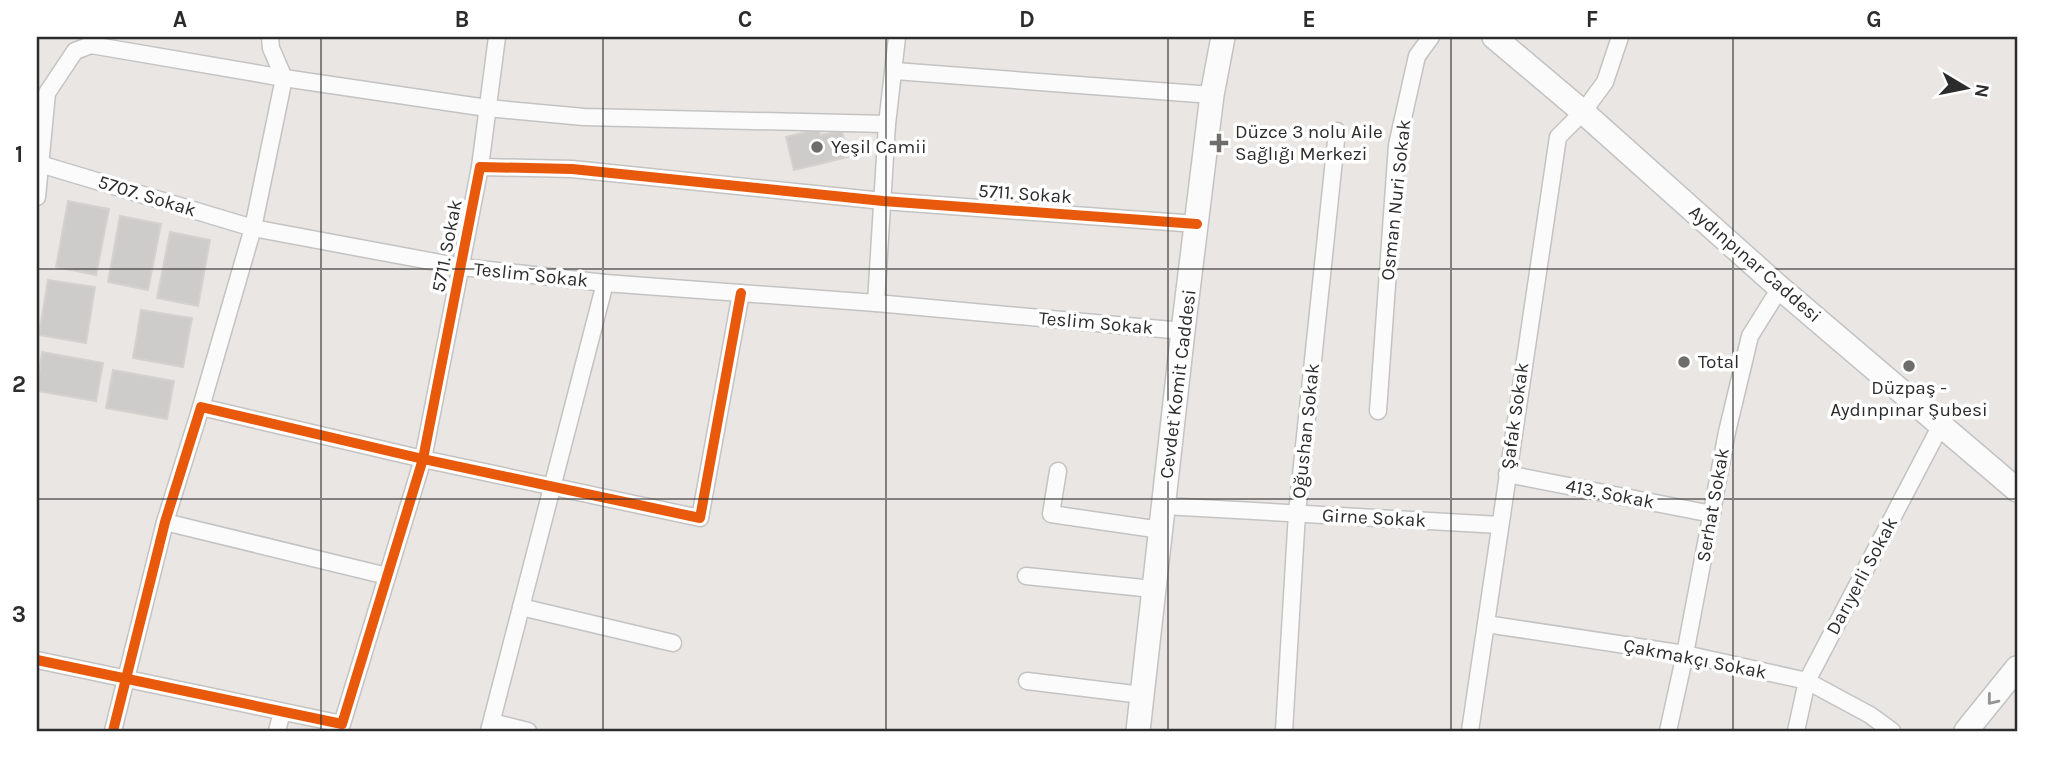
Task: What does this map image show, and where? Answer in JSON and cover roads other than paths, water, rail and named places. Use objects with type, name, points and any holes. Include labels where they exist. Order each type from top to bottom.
[{"type":"main road","name":"Cevdet Komit Caddesi","points":[[1138,731],[1196,224],[1212,94],[1223,37]]},
{"type":"main road","name":"Aydınpınar Caddesi","points":[[1493,37],[1583,112],[1780,288],[2017,490]]},
{"type":"main road","points":[[1966,731],[2017,668]]},
{"type":"street","points":[[113,731],[165,522],[253,228],[284,78],[271,48],[270,37]]},
{"type":"street","points":[[480,167],[497,37]]},
{"type":"street","points":[[876,303],[887,124],[897,37]]},
{"type":"street","name":"Osman Nuri Sokak","points":[[1378,411],[1397,145],[1417,56],[1431,37]]},
{"type":"street","name":"Şafak Sokak","points":[[1470,731],[1558,137],[1583,112],[1605,82],[1620,37]]},
{"type":"street","points":[[37,197],[47,93],[75,51],[91,45],[284,78],[487,108],[584,117],[887,124]]},
{"type":"street","points":[[895,71],[1212,94]]},
{"type":"street","name":"Oğushan Sokak","points":[[1284,731],[1297,513],[1337,131]]},
{"type":"street","name":"5707. Sokak","points":[[40,164],[253,228]]},
{"type":"street","name":"5711. Sokak","points":[[37,660],[342,724],[423,459],[480,167],[572,169],[883,201],[1196,224]]},
{"type":"street","name":"Teslim Sokak","points":[[253,228],[461,267],[605,283],[876,303],[1183,331]]},
{"type":"street","points":[[528,731],[490,727],[605,283]]},
{"type":"street","name":"Serhat Sokak","points":[[1668,731],[1727,432],[1750,336],[1780,288]]},
{"type":"street","points":[[201,407],[551,488],[700,519],[741,293]]},
{"type":"street","name":"Darıyerli Sokak","points":[[1796,731],[1807,681],[1941,425]]},
{"type":"street","points":[[1058,471],[1051,514],[1161,530]]},
{"type":"street","name":"413. Sokak","points":[[1507,474],[1712,514]]},
{"type":"street","name":"Girne Sokak","points":[[1164,506],[1500,525]]},
{"type":"street","points":[[165,522],[387,576]]},
{"type":"street","points":[[1026,576],[1153,589]]},
{"type":"street","points":[[521,607],[673,643]]},
{"type":"street","name":"Çakmakçı Sokak","points":[[1486,624],[1685,654],[1807,681],[1870,715],[1892,731]]},
{"type":"street","points":[[1027,681],[1142,695]]},
{"type":"street","points":[[276,731],[282,712]]},
{"type":"place","name":"Düzce 3 nolu Aile Sağlığı Merkezi","points":[[1219,143]]},
{"type":"place","name":"Yeşil Camii","points":[[817,147]]},
{"type":"place","name":"Total","points":[[1684,362]]},
{"type":"place","name":"Düzpaş - Aydınpınar Şubesi","points":[[1909,366]]}]
